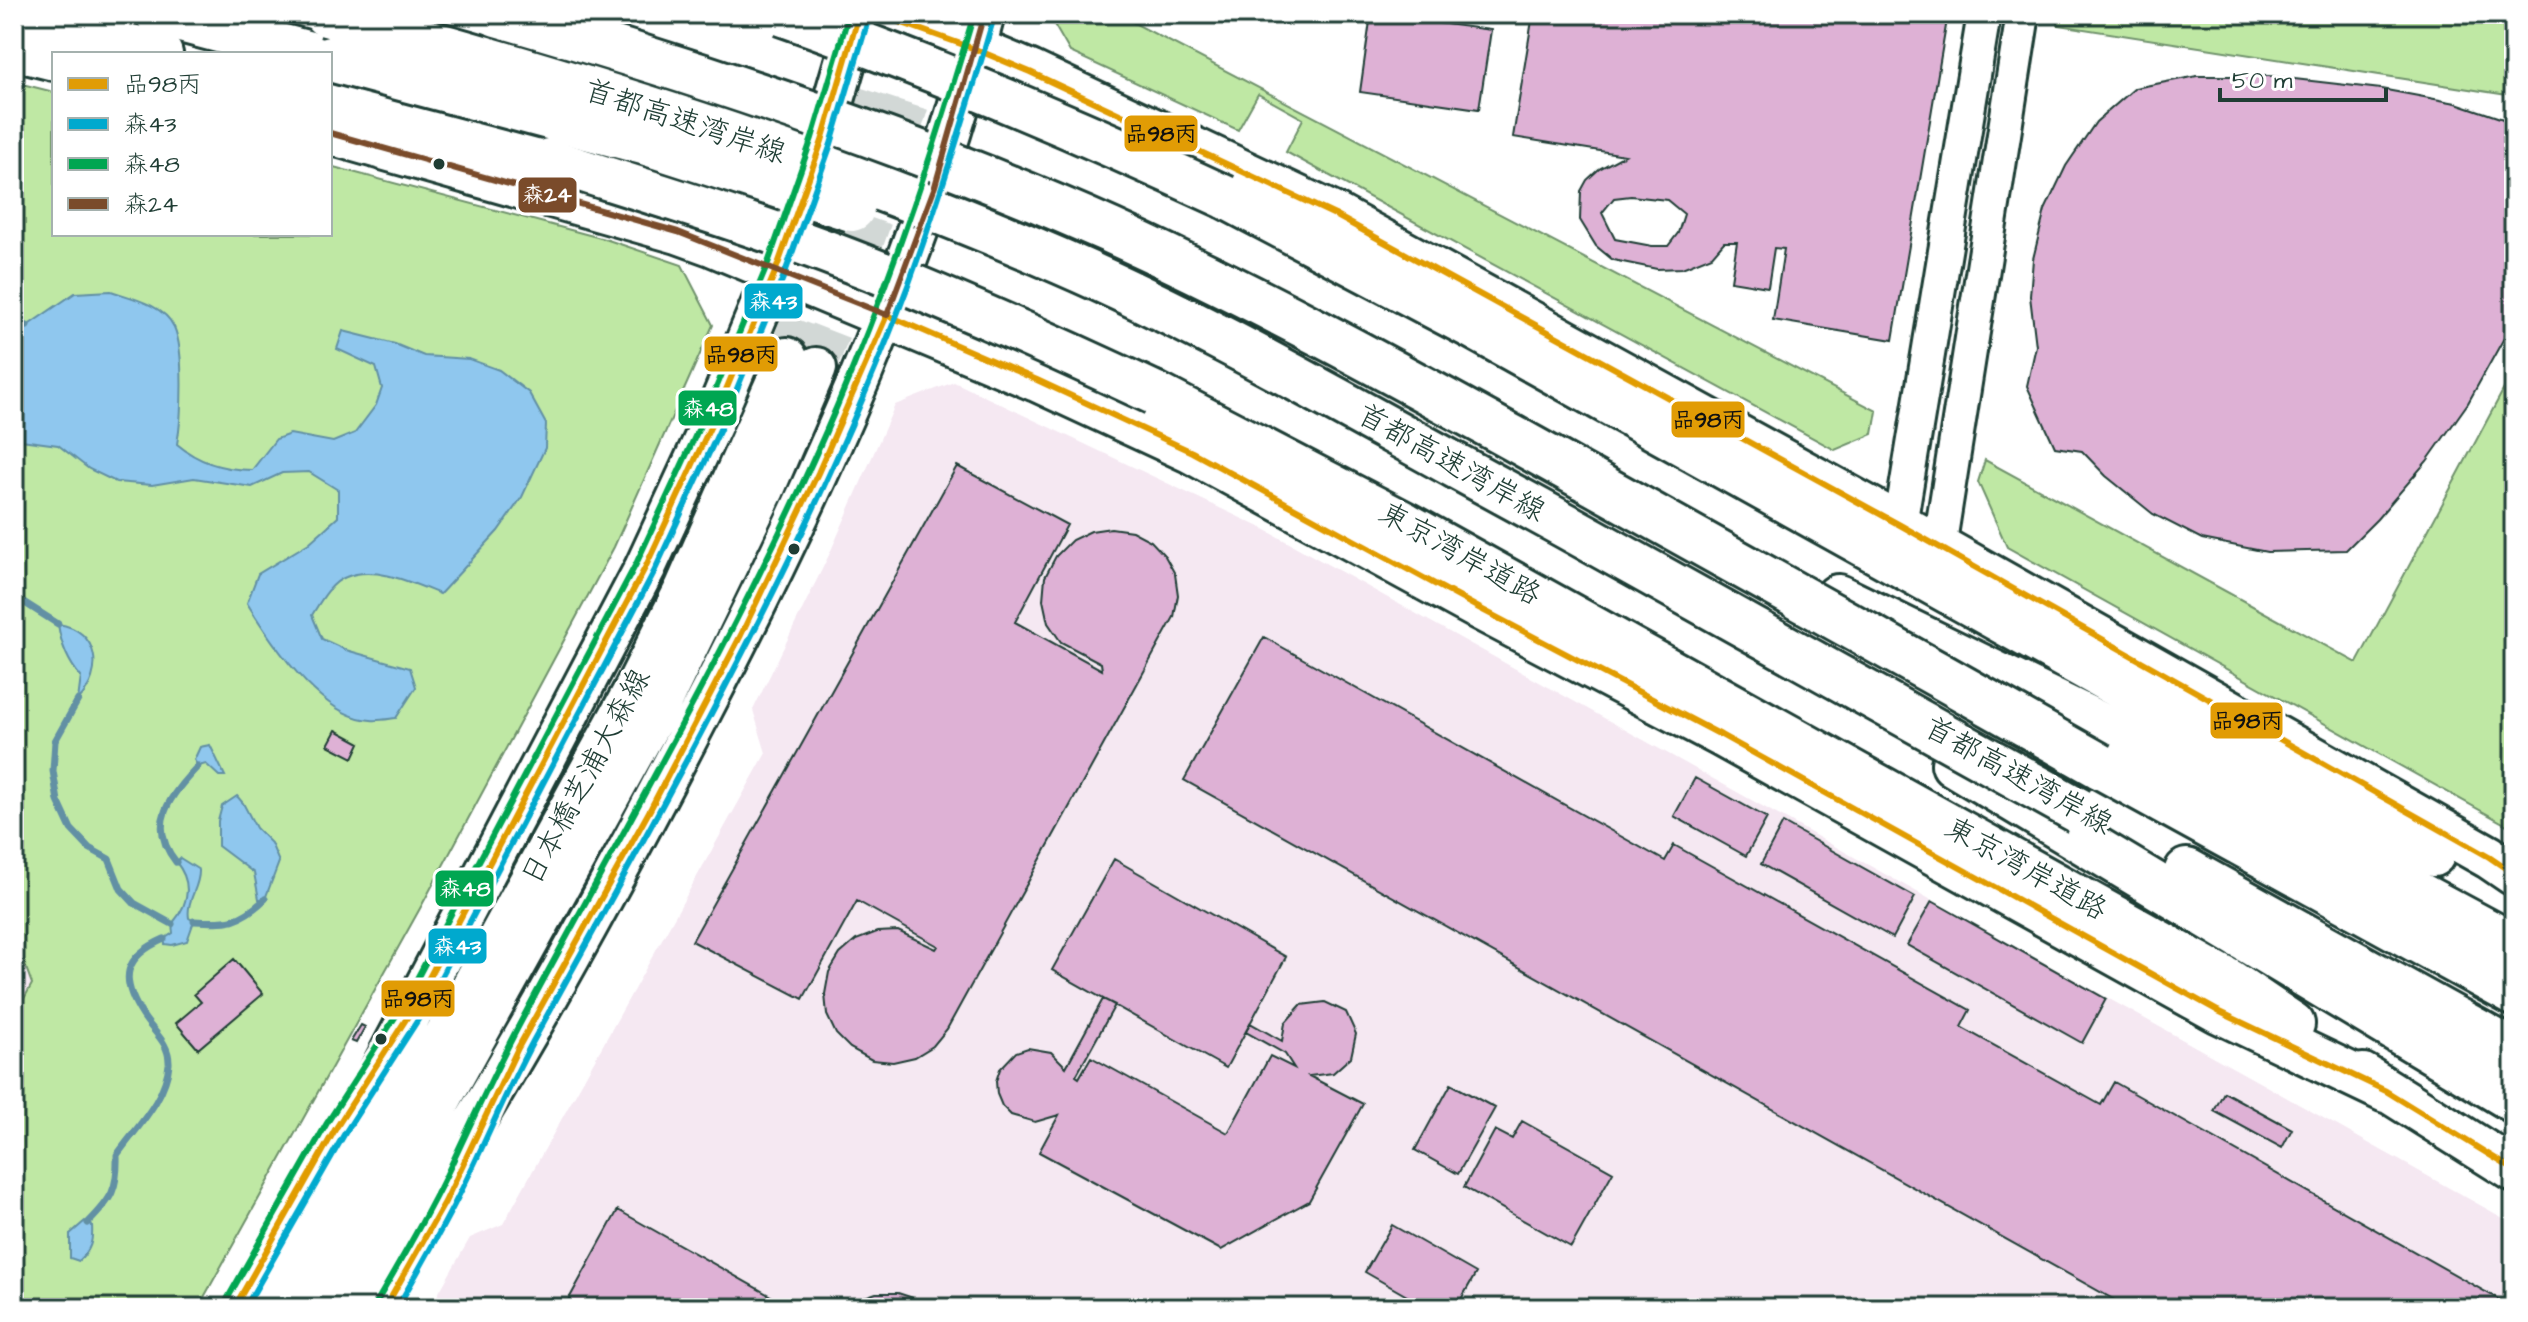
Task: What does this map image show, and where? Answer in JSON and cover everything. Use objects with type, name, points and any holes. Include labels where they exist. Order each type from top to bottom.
[{"type":"highway","points":[[14,14],[154,52]]},
{"type":"highway","points":[[158,14],[302,52]]},
{"type":"highway","name":"首都高速湾岸線","points":[[326,14],[589,89],[706,126],[849,177],[1064,263],[1164,309],[1714,605],[2070,820],[2514,1052]]},
{"type":"highway","name":"首都高速湾岸線","points":[[497,14],[609,46],[919,152],[1115,233],[1319,332],[1752,569],[2111,751],[2514,993]]},
{"type":"highway","points":[[609,14],[853,99],[1022,168],[1113,213],[1319,332]]},
{"type":"highway","points":[[781,14],[933,69],[1141,158],[1280,225],[1472,327],[2317,797],[2514,892]]},
{"type":"highway","points":[[877,14],[980,32],[1166,135],[1335,215],[1900,525],[2476,849],[2514,874]]},
{"type":"highway","points":[[14,49],[52,58]]},
{"type":"highway","points":[[332,60],[647,143],[795,190],[892,223],[1295,378]]},
{"type":"highway","name":"東京湾岸道路","points":[[332,101],[549,160],[749,224],[847,259],[966,308],[1154,393],[1406,524],[2228,980],[2386,1091],[2514,1170]]},
{"type":"highway","points":[[332,134],[678,232],[887,315],[1192,452],[1763,758],[2218,1011],[2386,1091]]},
{"type":"highway","points":[[2111,751],[2514,946]]},
{"type":"highway","points":[[2070,820],[2514,1100]]},
{"type":"main road","points":[[260,1308],[289,1246],[645,568],[713,421],[776,270],[822,141],[859,14]]},
{"type":"main road","points":[[359,1308],[518,1048],[651,808],[741,635],[818,473],[887,315],[935,186],[980,32]]},
{"type":"main road","name":"日本橋芝浦大森線","points":[[288,1308],[452,1023],[632,694],[802,363],[764,489],[657,710],[325,1308]]},
{"type":"main road","points":[[234,1308],[336,1128],[412,1010]]},
{"type":"main road","points":[[385,1308],[445,1202],[518,1048]]},
{"type":"street","points":[[1900,525],[1984,14]]},
{"type":"street","points":[[1939,548],[2023,14]]},
{"type":"shaded area","points":[[954,382],[1264,529],[2514,1224],[2514,1308],[430,1308],[470,1238],[503,1224],[766,753],[753,710],[829,555],[895,405]]},
{"type":"shaded area","points":[[14,935],[32,984],[14,1017]]},
{"type":"green space","points":[[1048,14],[1117,14],[1877,411],[1873,434],[1835,450],[1286,152],[1303,119],[1258,94],[1238,130],[1070,52]]},
{"type":"green space","points":[[2060,14],[2514,14],[2514,96],[2058,25]]},
{"type":"green space","points":[[14,82],[52,92],[52,236],[332,236],[332,167],[608,240],[682,265],[713,325],[614,547],[423,903],[198,1308],[14,1308],[14,1017],[32,984],[14,935]]},
{"type":"green space","points":[[2514,370],[2514,829],[2007,547],[1978,482],[1985,460],[2357,663]]},
{"type":"water","points":[[111,291],[147,303],[169,319],[180,352],[181,402],[177,444],[194,456],[222,467],[252,470],[276,439],[290,434],[333,442],[355,433],[376,405],[382,388],[376,367],[337,349],[343,331],[395,344],[424,356],[469,359],[499,370],[529,393],[546,424],[545,448],[522,497],[498,531],[440,594],[381,574],[357,574],[335,583],[312,615],[322,639],[346,650],[410,668],[416,687],[396,718],[371,720],[352,716],[334,706],[299,675],[247,603],[258,574],[309,543],[338,517],[338,490],[309,472],[282,473],[252,487],[194,478],[152,485],[116,482],[89,469],[58,445],[21,440],[14,434],[14,345],[27,326],[75,293]]},
{"type":"water","points":[[58,624],[82,635],[94,654],[92,678],[78,700],[81,677],[66,653]]},
{"type":"water","points":[[210,745],[225,776],[219,776],[206,764],[198,766],[194,760],[200,747]]},
{"type":"water","points":[[237,796],[256,828],[271,843],[279,862],[265,899],[259,899],[254,873],[218,846],[218,821],[222,806]]},
{"type":"water","points":[[180,858],[199,870],[199,876],[189,905],[189,918],[194,921],[187,941],[172,945],[165,944],[164,939],[173,933],[172,924],[182,909],[187,893],[185,878],[176,862]]},
{"type":"water","points":[[85,1221],[92,1225],[91,1241],[89,1249],[79,1261],[70,1258],[70,1234]]},
{"type":"building","points":[[1371,14],[1491,30],[1479,109],[1360,92]]},
{"type":"building","points":[[1533,14],[1948,14],[1893,340],[1773,320],[1784,249],[1774,248],[1768,287],[1731,281],[1737,242],[1724,242],[1712,256],[1682,268],[1657,269],[1613,260],[1596,246],[1580,220],[1581,191],[1599,169],[1625,155],[1513,137]],"holes":[[[1631,196],[1667,200],[1684,214],[1678,233],[1668,246],[1615,239],[1602,213],[1614,198]]]},
{"type":"building","points":[[2197,76],[2269,76],[2381,89],[2456,103],[2503,119],[2514,128],[2514,320],[2468,403],[2427,461],[2346,550],[2267,552],[2202,539],[2153,514],[2106,476],[2082,451],[2055,447],[2027,386],[2036,346],[2030,296],[2033,259],[2045,210],[2066,166],[2096,122],[2135,88]]},
{"type":"building","points":[[957,466],[1067,525],[1015,622],[1102,670],[1101,663],[1061,642],[1048,623],[1043,600],[1045,577],[1056,556],[1072,540],[1091,531],[1111,528],[1132,531],[1151,541],[1165,556],[1175,574],[1178,595],[1174,617],[947,1029],[933,1046],[915,1057],[893,1062],[872,1060],[850,1048],[836,1034],[827,1015],[825,994],[829,972],[840,954],[856,940],[877,932],[898,931],[936,949],[938,946],[857,901],[803,999],[692,941]]},
{"type":"building","points":[[1264,637],[1665,861],[1674,845],[1970,1010],[1961,1027],[2101,1105],[2114,1082],[2514,1308],[2129,1308],[1184,780]]},
{"type":"building","points":[[336,730],[360,743],[353,758],[328,745]]},
{"type":"building","points":[[1695,778],[1767,818],[1746,856],[1674,816]]},
{"type":"building","points":[[1783,823],[1915,897],[1893,938],[1761,864]]},
{"type":"building","points":[[1114,859],[1286,957],[1226,1068],[1052,970]]},
{"type":"building","points":[[1932,901],[2106,999],[2082,1043],[1907,945]]},
{"type":"building","points":[[234,959],[263,994],[198,1049],[176,1023],[201,1002],[194,994]]},
{"type":"building","points":[[1103,999],[1115,1005],[1076,1076],[1079,1078],[1091,1057],[1228,1133],[1270,1056],[1294,1068],[1285,1054],[1246,1032],[1250,1023],[1282,1041],[1285,1023],[1301,1005],[1325,1002],[1346,1012],[1356,1034],[1351,1057],[1333,1073],[1309,1076],[1363,1104],[1309,1201],[1221,1250],[1039,1152],[1059,1115],[1035,1122],[1011,1115],[1002,1106],[997,1094],[996,1081],[1000,1069],[1016,1052],[1028,1048],[1051,1052],[1066,1067]]},
{"type":"building","points":[[361,1025],[365,1027],[356,1043],[351,1041]]},
{"type":"building","points":[[1451,1084],[1495,1108],[1458,1174],[1415,1150]]},
{"type":"building","points":[[2224,1092],[2292,1129],[2282,1148],[2214,1111]]},
{"type":"building","points":[[1522,1121],[1613,1172],[1571,1247],[1464,1187],[1495,1130],[1512,1139]]},
{"type":"building","points":[[618,1210],[792,1308],[564,1308]]},
{"type":"building","points":[[1392,1225],[1476,1273],[1456,1308],[1428,1308],[1365,1272]]},
{"type":"building","points":[[876,1293],[898,1293],[919,1300],[930,1308],[845,1308],[856,1300]]},
{"type":"waterway","points":[[14,320],[27,326]]},
{"type":"waterway","points":[[14,596],[58,624]]},
{"type":"waterway","points":[[78,700],[55,741],[53,771],[58,801],[71,829],[89,848],[109,859],[121,889],[134,903],[172,924]]},
{"type":"waterway","points":[[176,862],[167,848],[162,823],[171,800],[198,766]]},
{"type":"waterway","points":[[194,921],[233,920],[265,899]]},
{"type":"waterway","points":[[88,1223],[112,1193],[117,1155],[149,1112],[167,1077],[167,1050],[135,1003],[128,980],[129,970],[140,953],[164,939]]},
{"type":"tunnel","points":[[787,358],[826,257],[902,25]]},
{"type":"tunnel","points":[[816,368],[877,202],[929,33]]},
{"type":"transit line","name":"森48","points":[[225,1303],[327,1123],[403,1005],[636,564],[704,417],[767,266],[812,138],[849,14]]},
{"type":"transit line","name":"品98丙","points":[[234,1308],[336,1128],[412,1010],[645,568],[713,421],[776,270],[822,141],[859,14]]},
{"type":"transit line","name":"品98丙","points":[[877,14],[1030,72],[1335,215],[1900,525],[2489,857],[2514,874]]},
{"type":"transit line","name":"森48","points":[[376,1303],[437,1194],[517,1029],[724,643],[801,486],[857,358],[894,261],[974,14]]},
{"type":"transit line","name":"森24","points":[[332,134],[678,232],[887,315],[935,186],[984,14]]},
{"type":"transit line","name":"森43","points":[[245,1308],[345,1133],[421,1015],[654,572],[722,425],[785,273],[831,144],[869,17]]},
{"type":"transit line","name":"森43","points":[[397,1308],[454,1204],[527,1053],[688,758],[784,571],[828,476],[909,283],[994,17]]},
{"type":"transit line","name":"品98丙","points":[[385,1308],[445,1202],[518,1048],[651,808],[741,635],[818,473],[887,315],[1192,452],[1721,735],[2218,1011],[2386,1091],[2514,1170]]}]
